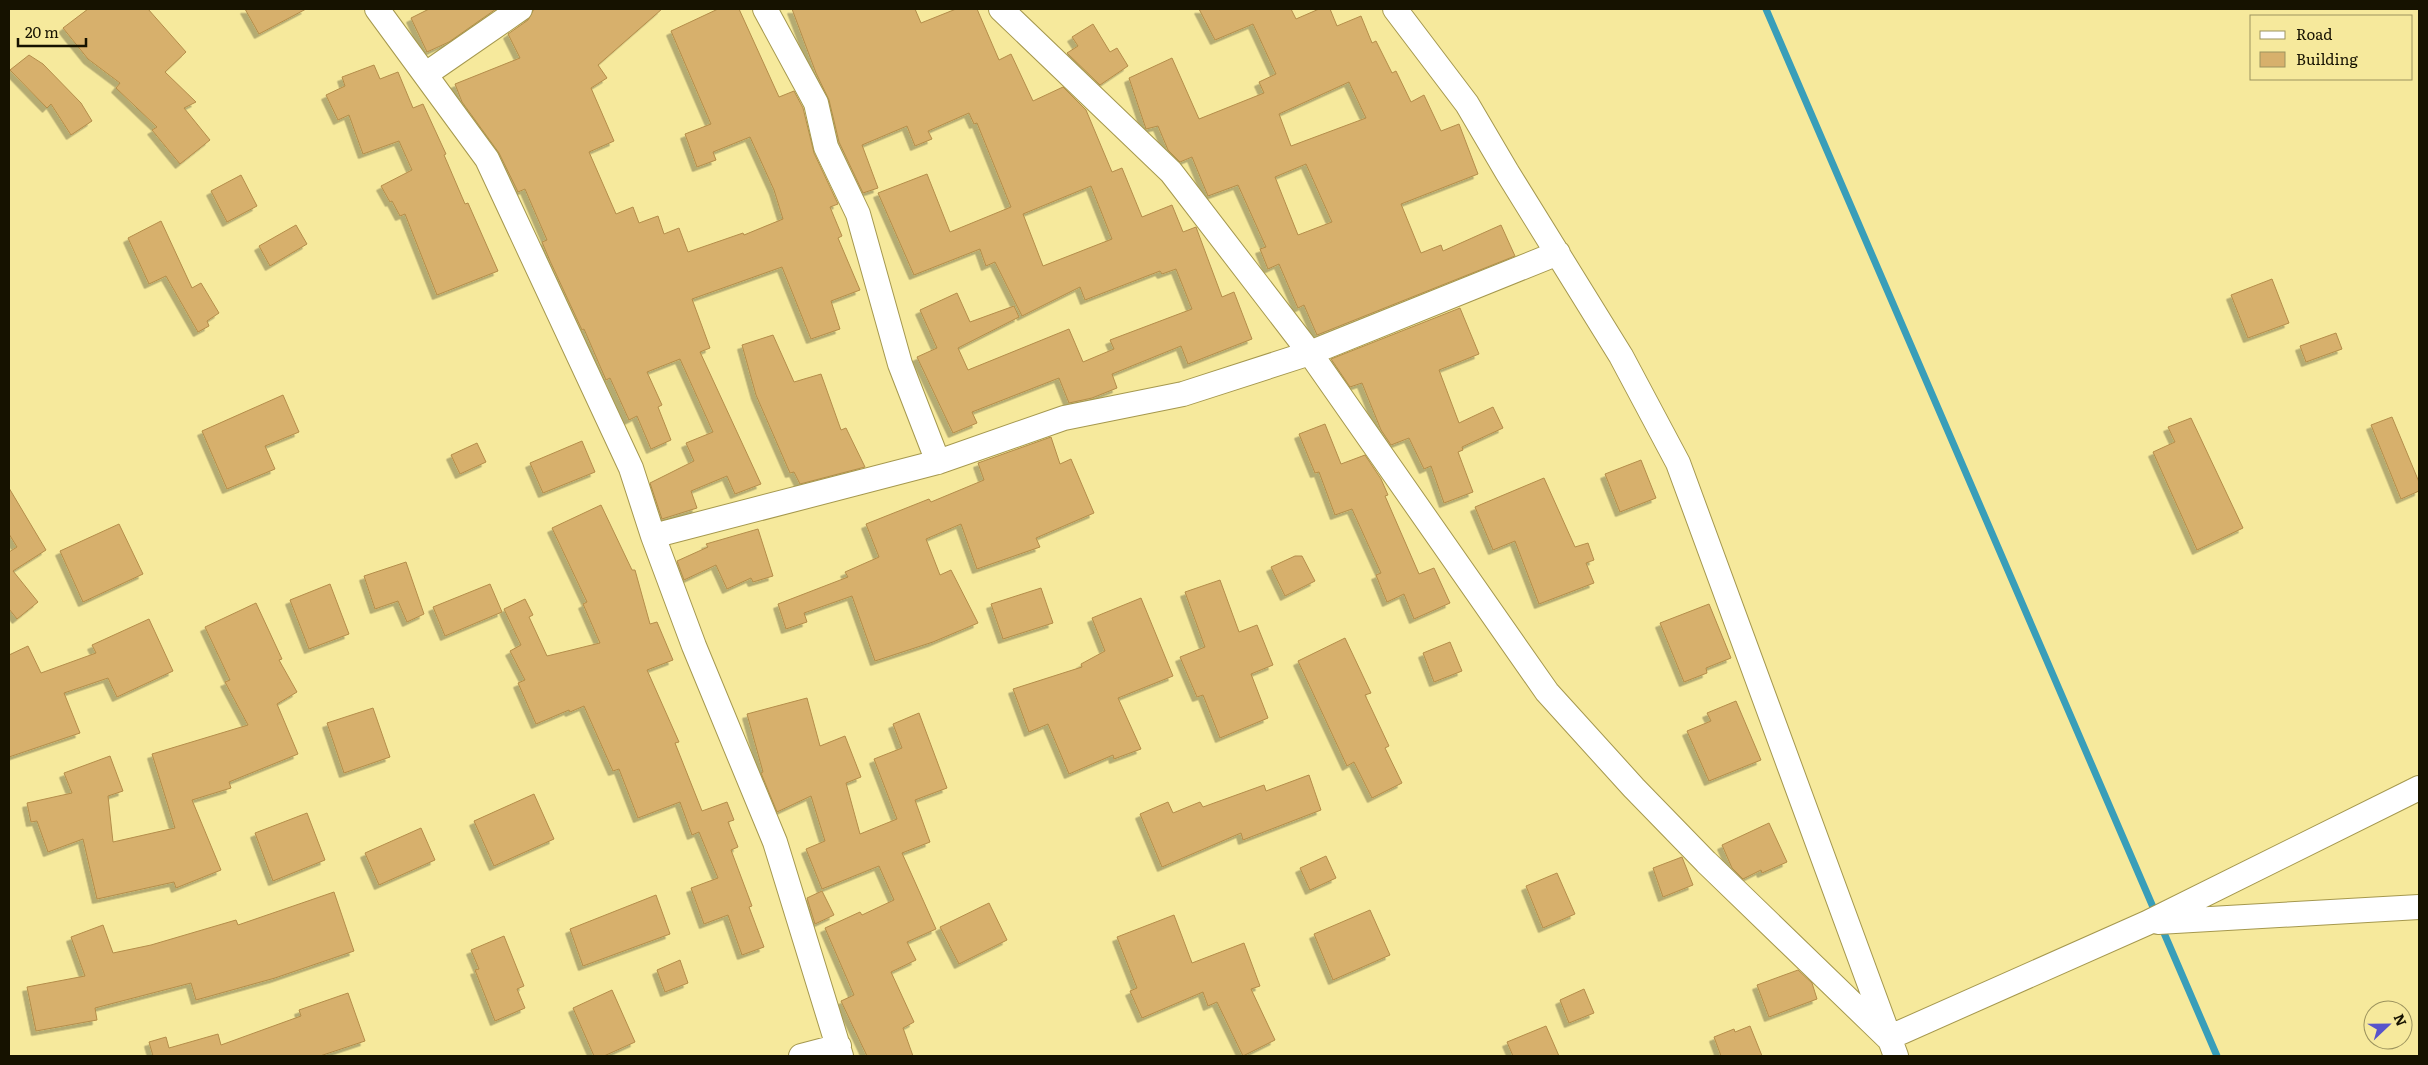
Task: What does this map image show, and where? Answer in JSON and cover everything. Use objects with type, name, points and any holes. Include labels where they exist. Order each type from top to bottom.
[{"type":"street","points":[[377,9],[487,159],[630,468],[694,646],[775,842],[840,1051],[801,1056]]},
{"type":"street","points":[[426,74],[520,9]]},
{"type":"street","points":[[765,9],[816,103],[826,147],[858,214],[900,364],[938,462]]},
{"type":"street","points":[[1001,9],[1171,172],[1310,352],[1547,692],[1634,788],[1892,1047]]},
{"type":"street","points":[[1395,9],[1467,104],[1621,356],[1678,463],[1892,1047]]},
{"type":"street","points":[[653,536],[938,462],[1064,418],[1183,394],[1310,352],[1558,253]]},
{"type":"street","points":[[1892,1047],[2419,788]]},
{"type":"street","points":[[2147,923],[2419,907]]},
{"type":"building","points":[[88,9],[148,9],[186,52],[165,72],[196,102],[184,108],[210,140],[180,164],[152,130],[157,127],[116,88],[120,83],[88,59],[63,28]]},
{"type":"building","points":[[245,9],[306,9],[259,34]]},
{"type":"building","points":[[429,9],[496,9],[449,42],[427,52],[411,18]]},
{"type":"building","points":[[534,9],[662,9],[598,65],[607,78],[591,88],[614,141],[589,152],[616,214],[633,207],[639,223],[658,216],[664,234],[679,228],[688,252],[743,233],[744,235],[783,219],[774,190],[750,137],[713,152],[716,160],[697,167],[685,134],[711,124],[671,31],[718,9],[739,9],[779,97],[794,91],[803,108],[814,153],[838,204],[830,207],[842,236],[838,238],[860,290],[831,301],[840,329],[811,339],[782,267],[692,299],[710,348],[700,352],[761,484],[735,494],[727,476],[691,491],[697,508],[662,519],[650,483],[694,461],[686,443],[713,432],[680,359],[647,372],[662,405],[658,407],[671,440],[651,449],[637,416],[629,420],[610,378],[606,380],[584,329],[582,330],[550,261],[542,242],[547,240],[525,189],[518,192],[499,153],[462,102],[455,84],[520,58],[508,34],[528,20]]},
{"type":"building","points":[[792,9],[915,9],[921,23],[956,9],[977,9],[999,60],[1011,54],[1033,101],[1063,87],[1086,110],[1112,172],[1122,168],[1142,217],[1172,205],[1183,232],[1196,227],[1222,297],[1234,292],[1252,339],[1188,364],[1181,346],[1112,374],[1117,388],[1092,398],[1069,403],[1059,378],[972,412],[977,423],[953,433],[917,357],[937,348],[920,310],[957,293],[970,322],[1014,306],[1019,317],[958,348],[968,370],[1069,329],[1083,362],[1114,349],[1110,340],[1192,309],[1176,269],[1162,274],[1160,271],[1085,300],[1080,287],[1022,316],[995,262],[986,266],[980,249],[914,275],[878,193],[927,174],[950,232],[1011,207],[977,123],[974,124],[969,113],[928,131],[932,139],[915,146],[907,126],[862,145],[878,188],[863,193],[839,142],[829,100],[816,73]],"holes":[[[1091,186],[1112,239],[1043,266],[1023,214]]]},
{"type":"building","points":[[1199,9],[1291,9],[1296,19],[1319,9],[1330,9],[1337,26],[1361,16],[1372,43],[1376,41],[1392,73],[1396,71],[1411,102],[1424,95],[1441,131],[1459,124],[1478,174],[1401,204],[1421,253],[1441,245],[1443,251],[1501,225],[1515,256],[1317,335],[1304,305],[1298,308],[1279,264],[1268,269],[1260,249],[1266,247],[1238,185],[1208,196],[1192,157],[1180,162],[1168,150],[1158,126],[1146,129],[1129,78],[1172,58],[1199,119],[1264,93],[1259,82],[1276,74],[1253,24],[1215,40]],"holes":[[[1349,82],[1366,118],[1291,146],[1279,114]],[[1306,164],[1332,222],[1298,235],[1275,177]]]},
{"type":"building","points":[[1093,24],[1110,52],[1117,48],[1128,66],[1100,85],[1067,53],[1078,46],[1072,37]]},
{"type":"building","points":[[29,55],[43,64],[81,103],[92,121],[71,135],[51,104],[47,108],[10,70]]},
{"type":"building","points":[[374,65],[380,79],[398,72],[413,108],[423,104],[446,154],[444,155],[465,204],[468,203],[498,271],[437,295],[405,214],[400,216],[381,186],[412,170],[399,141],[363,154],[349,115],[338,120],[326,95],[345,86],[342,77]]},
{"type":"building","points":[[241,175],[257,206],[227,222],[211,191]]},
{"type":"building","points":[[161,221],[192,288],[201,283],[219,313],[207,321],[209,326],[198,332],[166,276],[149,284],[128,238]]},
{"type":"building","points":[[296,225],[307,244],[270,266],[259,246]]},
{"type":"building","points":[[2272,279],[2289,323],[2248,338],[2231,295]]},
{"type":"building","points":[[1460,308],[1479,354],[1439,370],[1459,423],[1493,407],[1503,428],[1462,447],[1463,450],[1458,452],[1473,492],[1444,503],[1431,466],[1424,469],[1409,438],[1391,445],[1381,430],[1362,383],[1350,387],[1331,359]]},
{"type":"building","points":[[2336,333],[2342,349],[2306,362],[2300,346]]},
{"type":"building","points":[[773,335],[794,382],[821,374],[841,430],[846,428],[865,467],[800,484],[794,472],[790,473],[756,395],[742,345]]},
{"type":"building","points":[[283,395],[299,432],[265,446],[275,469],[227,489],[202,431]]},
{"type":"building","points":[[2392,417],[2419,482],[2419,491],[2401,499],[2371,425]]},
{"type":"building","points":[[2191,418],[2243,528],[2197,550],[2153,452],[2175,442],[2168,427]]},
{"type":"building","points":[[1325,424],[1341,464],[1365,455],[1381,479],[1388,495],[1385,496],[1419,574],[1434,568],[1450,603],[1414,619],[1404,594],[1387,602],[1376,575],[1381,573],[1352,509],[1335,515],[1319,472],[1315,473],[1299,434]]},
{"type":"building","points":[[1051,437],[1060,464],[1071,459],[1094,513],[1036,538],[1040,547],[977,569],[961,524],[926,539],[940,575],[951,570],[978,623],[933,642],[875,661],[852,596],[804,613],[807,622],[786,629],[778,604],[848,577],[845,572],[879,557],[866,524],[929,499],[931,502],[984,480],[978,463]]},
{"type":"building","points":[[582,441],[595,472],[543,493],[530,463]]},
{"type":"building","points":[[477,443],[486,462],[460,474],[451,455]]},
{"type":"building","points":[[1641,460],[1656,498],[1620,512],[1605,474]]},
{"type":"building","points":[[1544,478],[1575,547],[1588,543],[1594,560],[1586,563],[1594,583],[1539,604],[1515,541],[1493,550],[1475,507]]},
{"type":"building","points":[[9,488],[46,550],[13,571],[38,602],[17,619],[9,609],[9,552],[17,547],[9,534]]},
{"type":"building","points":[[601,505],[632,570],[635,570],[650,624],[657,622],[673,660],[647,670],[679,742],[675,743],[702,811],[727,802],[734,820],[728,822],[738,847],[731,850],[752,906],[749,907],[764,947],[742,955],[728,915],[704,924],[691,888],[718,878],[699,832],[692,835],[680,802],[638,818],[619,769],[613,771],[584,706],[570,712],[569,710],[536,724],[518,683],[525,680],[510,651],[521,645],[504,609],[525,599],[533,615],[529,617],[547,656],[600,643],[583,604],[587,602],[552,528]]},
{"type":"building","points":[[119,524],[143,574],[83,602],[60,551]]},
{"type":"building","points":[[758,529],[773,576],[753,582],[751,578],[727,589],[716,565],[684,580],[677,561],[708,547],[706,544]]},
{"type":"building","points":[[1295,556],[1302,556],[1315,581],[1285,596],[1271,567]]},
{"type":"building","points":[[406,562],[424,614],[407,622],[398,601],[375,609],[364,576]]},
{"type":"building","points":[[1220,580],[1239,632],[1257,625],[1273,665],[1251,674],[1268,718],[1220,738],[1203,695],[1197,697],[1180,657],[1205,647],[1185,592]]},
{"type":"building","points":[[330,584],[349,634],[309,649],[290,600]]},
{"type":"building","points":[[490,584],[502,612],[445,636],[433,607]]},
{"type":"building","points":[[1041,588],[1053,623],[1003,639],[991,604]]},
{"type":"building","points":[[1141,598],[1173,676],[1118,698],[1141,749],[1114,759],[1113,755],[1069,774],[1048,724],[1029,732],[1013,689],[1082,667],[1081,664],[1105,651],[1092,618]]},
{"type":"building","points":[[256,603],[282,659],[279,660],[297,692],[277,704],[298,754],[229,782],[231,788],[192,800],[221,870],[176,888],[174,882],[97,899],[83,839],[48,852],[37,821],[31,822],[27,803],[72,793],[64,773],[110,756],[123,791],[108,796],[113,842],[175,828],[152,754],[248,725],[225,682],[230,680],[205,627]]},
{"type":"building","points":[[1709,604],[1731,658],[1706,668],[1707,673],[1684,682],[1660,623]]},
{"type":"building","points":[[149,619],[173,671],[117,697],[108,678],[64,693],[80,733],[9,757],[9,655],[28,646],[41,673],[96,653],[92,645]]},
{"type":"building","points":[[1345,638],[1371,693],[1365,695],[1389,746],[1385,748],[1402,783],[1372,798],[1354,762],[1347,766],[1298,661]]},
{"type":"building","points":[[1450,642],[1462,671],[1434,682],[1423,653]]},
{"type":"building","points":[[807,698],[820,746],[845,736],[861,777],[846,783],[860,834],[897,819],[874,759],[902,748],[893,724],[919,713],[947,788],[915,800],[930,842],[902,853],[936,929],[907,942],[916,960],[891,972],[914,1022],[903,1028],[913,1056],[867,1056],[841,1001],[854,995],[825,928],[860,912],[862,915],[894,900],[879,866],[822,889],[806,849],[825,841],[811,796],[777,812],[761,773],[763,772],[747,714]]},
{"type":"building","points":[[1736,701],[1761,760],[1709,781],[1687,731],[1711,721],[1707,713]]},
{"type":"building","points":[[373,708],[390,757],[344,773],[327,723]]},
{"type":"building","points":[[1309,775],[1321,810],[1243,840],[1241,833],[1162,867],[1140,814],[1168,802],[1173,813],[1200,802],[1203,807],[1264,785],[1266,791]]},
{"type":"building","points":[[534,794],[554,839],[494,866],[474,821]]},
{"type":"building","points":[[307,813],[325,860],[273,881],[255,833]]},
{"type":"building","points":[[1769,823],[1787,862],[1762,873],[1761,870],[1743,879],[1732,868],[1722,845]]},
{"type":"building","points":[[421,828],[435,860],[379,885],[365,853]]},
{"type":"building","points":[[1326,856],[1336,878],[1310,890],[1300,868]]},
{"type":"building","points":[[1682,857],[1693,885],[1663,897],[1653,868]]},
{"type":"building","points":[[1557,873],[1575,914],[1543,928],[1526,886]]},
{"type":"building","points":[[822,891],[834,915],[815,924],[807,898]]},
{"type":"building","points":[[334,892],[354,951],[275,978],[196,1000],[191,983],[95,1008],[97,1020],[36,1031],[27,987],[85,976],[71,937],[103,925],[113,953],[151,945],[236,920],[238,925]]},
{"type":"building","points":[[656,895],[670,934],[583,966],[570,929]]},
{"type":"building","points":[[989,903],[1007,940],[959,964],[940,927]]},
{"type":"building","points":[[1370,910],[1390,955],[1333,980],[1314,934]]},
{"type":"building","points":[[1174,915],[1192,963],[1244,943],[1260,986],[1251,989],[1275,1040],[1243,1056],[1217,1002],[1208,1006],[1203,992],[1142,1018],[1130,991],[1137,988],[1117,937]]},
{"type":"building","points":[[504,936],[524,986],[517,989],[525,1008],[495,1021],[475,970],[479,969],[471,950]]},
{"type":"building","points":[[680,960],[688,983],[665,992],[657,970]]},
{"type":"building","points":[[1798,970],[1812,983],[1817,999],[1769,1017],[1757,985]]},
{"type":"building","points":[[1584,989],[1594,1013],[1569,1023],[1560,1000]]},
{"type":"building","points":[[612,990],[635,1042],[604,1056],[594,1056],[573,1008]]},
{"type":"building","points":[[348,993],[365,1041],[320,1056],[153,1056],[149,1042],[166,1037],[169,1048],[218,1034],[221,1045],[301,1016],[299,1010]]},
{"type":"building","points":[[1546,1026],[1559,1056],[1513,1056],[1507,1042]]},
{"type":"building","points":[[1750,1026],[1762,1056],[1721,1056],[1714,1037],[1734,1029],[1735,1032]]},
{"type":"waterway","points":[[1766,9],[2156,914]]},
{"type":"waterway","points":[[2161,926],[2217,1056]]}]
